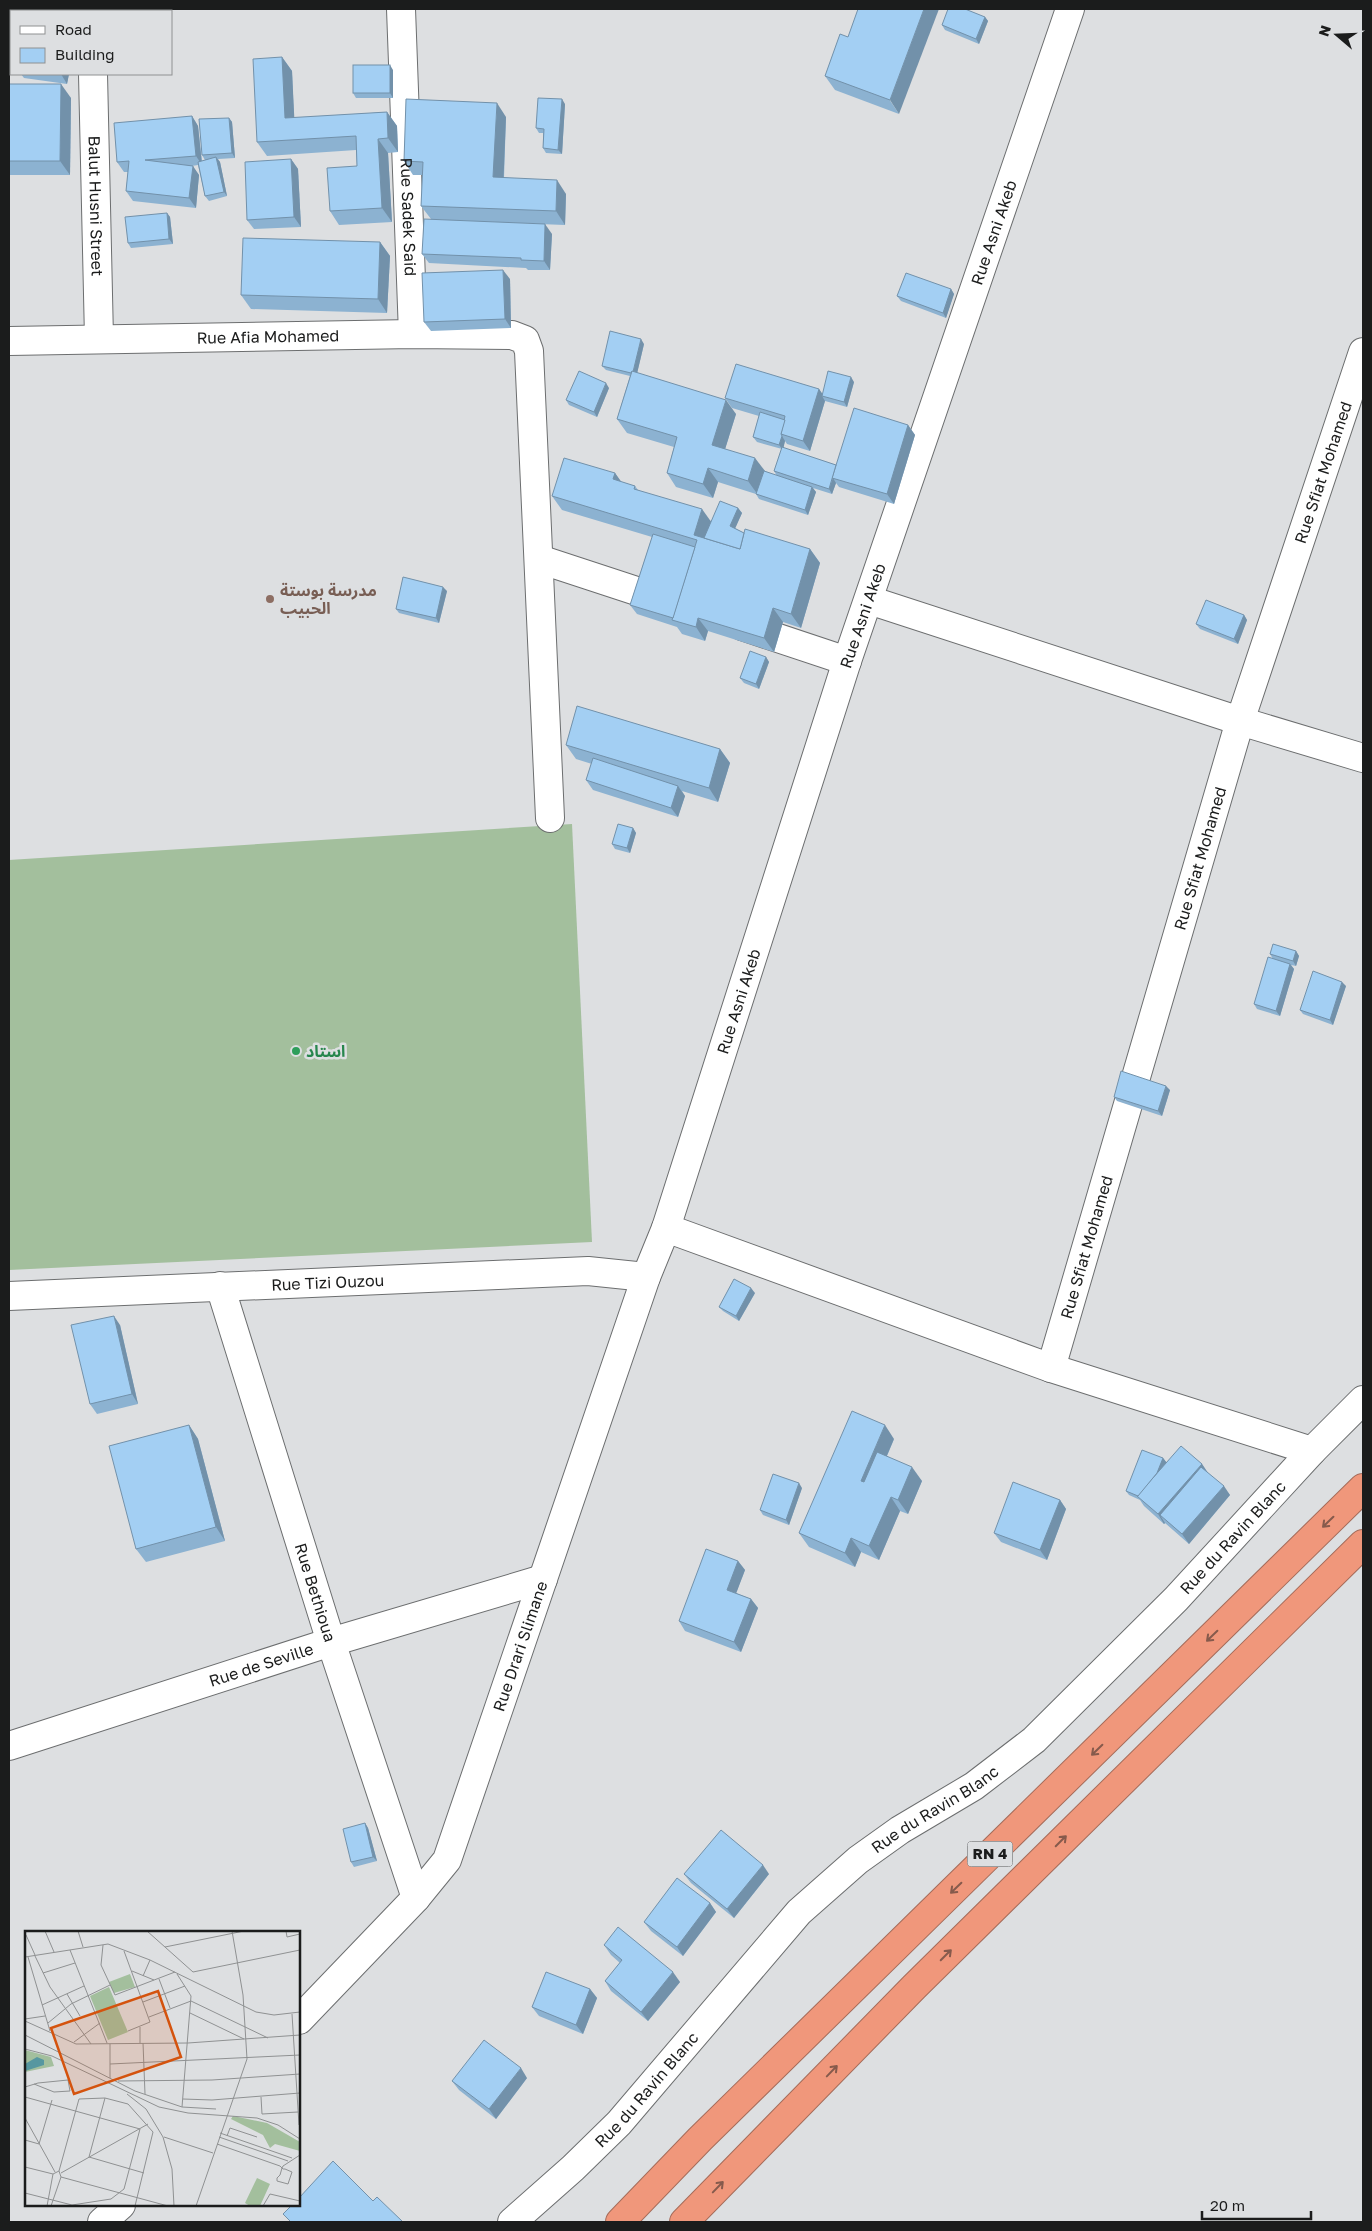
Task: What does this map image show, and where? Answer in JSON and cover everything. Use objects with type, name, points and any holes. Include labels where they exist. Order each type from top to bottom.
[{"type":"highway","name":"RN 4","points":[[620,2222],[700,2139],[1363,1488]]},
{"type":"highway","name":"RN 4","points":[[684,2222],[914,1987],[1363,1544]]},
{"type":"street","name":"Rue Sadek Said","points":[[401,9],[413,334]]},
{"type":"street","name":"Rue Asni Akeb","points":[[666,1228],[847,661],[870,600],[1070,9]]},
{"type":"street","name":"Balut Husni Street","points":[[93,75],[99,338]]},
{"type":"street","name":"Rue Afia Mohamed","points":[[9,341],[413,334],[512,335],[525,340],[529,351],[539,559]]},
{"type":"street","name":"Rue Sfiat Mohamed","points":[[1051,1368],[1240,721],[1363,352]]},
{"type":"street","points":[[550,818],[539,559],[847,661]]},
{"type":"street","points":[[870,600],[1240,721],[1363,758]]},
{"type":"street","points":[[666,1228],[1051,1368],[1312,1451]]},
{"type":"street","name":"Rue Drari Slimane","points":[[300,2019],[416,1898],[447,1860],[646,1276],[666,1228]]},
{"type":"street","name":"Rue Tizi Ouzou","points":[[9,1296],[588,1271],[646,1276]]},
{"type":"street","name":"Rue Bethioua","points":[[220,1286],[331,1642],[416,1898]]},
{"type":"street","name":"Rue du Ravin Blanc","points":[[512,2222],[620,2123],[798,1912],[858,1860],[900,1830],[974,1786],[1034,1740],[1176,1599],[1312,1451],[1363,1400]]},
{"type":"street","name":"Rue de Seville","points":[[9,1746],[331,1642],[543,1579]]},
{"type":"street","points":[[102,2222],[120,2206]]},
{"type":"green space","name":"استاد","points":[[572,824],[592,1242],[9,1270],[9,860]]},
{"type":"building","points":[[25,9],[70,9],[70,10]]},
{"type":"building","points":[[858,9],[924,9],[890,100],[825,76],[840,34],[848,37]]},
{"type":"building","points":[[948,9],[965,9],[985,17],[976,39],[942,25]]},
{"type":"building","points":[[282,57],[285,118],[387,112],[388,138],[378,139],[382,208],[330,211],[327,168],[357,166],[356,136],[257,142],[253,59]]},
{"type":"building","points":[[353,65],[390,65],[390,93],[353,93]]},
{"type":"building","points":[[9,84],[61,84],[60,161],[9,161]]},
{"type":"building","points":[[538,98],[562,99],[558,150],[543,148],[544,129],[536,128]]},
{"type":"building","points":[[406,99],[497,103],[493,177],[557,180],[556,211],[421,206],[423,162],[404,161]]},
{"type":"building","points":[[192,116],[196,156],[145,160],[193,166],[189,198],[126,191],[129,161],[117,162],[114,123]]},
{"type":"building","points":[[229,118],[232,153],[202,155],[199,119]]},
{"type":"building","points":[[216,157],[224,192],[205,196],[198,162]]},
{"type":"building","points":[[291,159],[294,217],[247,220],[245,162]]},
{"type":"building","points":[[167,213],[169,239],[128,243],[125,217]]},
{"type":"building","points":[[424,219],[545,224],[544,261],[521,260],[521,258],[422,254]]},
{"type":"building","points":[[243,238],[380,242],[378,299],[241,295]]},
{"type":"building","points":[[503,270],[505,319],[424,322],[422,273]]},
{"type":"building","points":[[906,273],[951,289],[943,313],[897,296]]},
{"type":"building","points":[[610,331],[641,339],[633,372],[602,366]]},
{"type":"building","points":[[736,364],[819,389],[803,441],[781,434],[785,416],[725,398]]},
{"type":"building","points":[[579,371],[606,383],[594,412],[566,400]]},
{"type":"building","points":[[632,371],[726,400],[712,445],[755,458],[748,481],[708,468],[703,484],[667,473],[677,437],[617,419]]},
{"type":"building","points":[[828,371],[851,377],[844,402],[822,396]]},
{"type":"building","points":[[854,408],[908,425],[887,494],[832,478]]},
{"type":"building","points":[[760,412],[785,420],[779,445],[753,437]]},
{"type":"building","points":[[782,447],[836,465],[829,489],[774,471]]},
{"type":"building","points":[[564,458],[615,473],[613,479],[635,486],[634,489],[702,509],[694,535],[740,549],[745,529],[810,549],[791,614],[773,608],[764,638],[698,618],[696,627],[672,620],[697,540],[552,496]]},
{"type":"building","points":[[764,471],[812,487],[805,510],[756,494]]},
{"type":"building","points":[[720,501],[738,508],[730,526],[744,533],[740,549],[704,538]]},
{"type":"building","points":[[653,534],[695,547],[673,618],[630,605]]},
{"type":"building","points":[[403,577],[443,587],[436,618],[396,609]]},
{"type":"building","points":[[1206,600],[1244,615],[1234,639],[1196,624]]},
{"type":"building","points":[[750,651],[766,657],[756,684],[740,678]]},
{"type":"building","points":[[577,706],[720,749],[709,788],[566,745]]},
{"type":"building","points":[[593,758],[678,786],[671,808],[586,780]]},
{"type":"building","points":[[618,824],[633,828],[627,848],[612,844]]},
{"type":"building","points":[[1273,944],[1296,951],[1293,961],[1270,954]]},
{"type":"building","points":[[1268,957],[1290,964],[1276,1011],[1254,1004]]},
{"type":"building","points":[[1313,971],[1342,982],[1330,1020],[1300,1010]]},
{"type":"building","points":[[1121,1071],[1166,1086],[1158,1111],[1114,1097]]},
{"type":"building","points":[[734,1279],[751,1288],[736,1316],[719,1307]]},
{"type":"building","points":[[114,1316],[132,1394],[90,1404],[71,1325]]},
{"type":"building","points":[[852,1411],[885,1425],[861,1481],[864,1482],[877,1452],[912,1467],[898,1500],[891,1497],[869,1546],[851,1538],[845,1553],[799,1533]]},
{"type":"building","points":[[189,1425],[216,1527],[136,1549],[109,1446]]},
{"type":"building","points":[[1181,1446],[1202,1464],[1158,1514],[1137,1496]]},
{"type":"building","points":[[1142,1450],[1163,1458],[1157,1473],[1138,1496],[1126,1491]]},
{"type":"building","points":[[1201,1467],[1224,1486],[1182,1534],[1160,1515]]},
{"type":"building","points":[[773,1474],[799,1483],[786,1520],[760,1510]]},
{"type":"building","points":[[1013,1482],[1060,1500],[1040,1550],[994,1533]]},
{"type":"building","points":[[706,1549],[738,1561],[727,1590],[751,1599],[734,1642],[679,1621]]},
{"type":"building","points":[[365,1823],[373,1857],[351,1862],[343,1829]]},
{"type":"building","points":[[721,1830],[763,1865],[727,1909],[684,1874]]},
{"type":"building","points":[[677,1878],[710,1903],[677,1947],[644,1922]]},
{"type":"building","points":[[618,1927],[673,1972],[641,2012],[605,1981],[622,1960],[604,1945]]},
{"type":"building","points":[[546,1972],[590,1989],[576,2025],[532,2007]]},
{"type":"building","points":[[484,2040],[521,2068],[489,2109],[452,2081]]},
{"type":"building","points":[[333,2161],[373,2201],[377,2197],[403,2222],[291,2222],[283,2214],[291,2206],[300,2206],[300,2197]]},
{"type":"place","name":"مدرسة بوستة الحبيب","points":[[270,599]]},
{"type":"place","name":"استاد","points":[[296,1051]]}]
